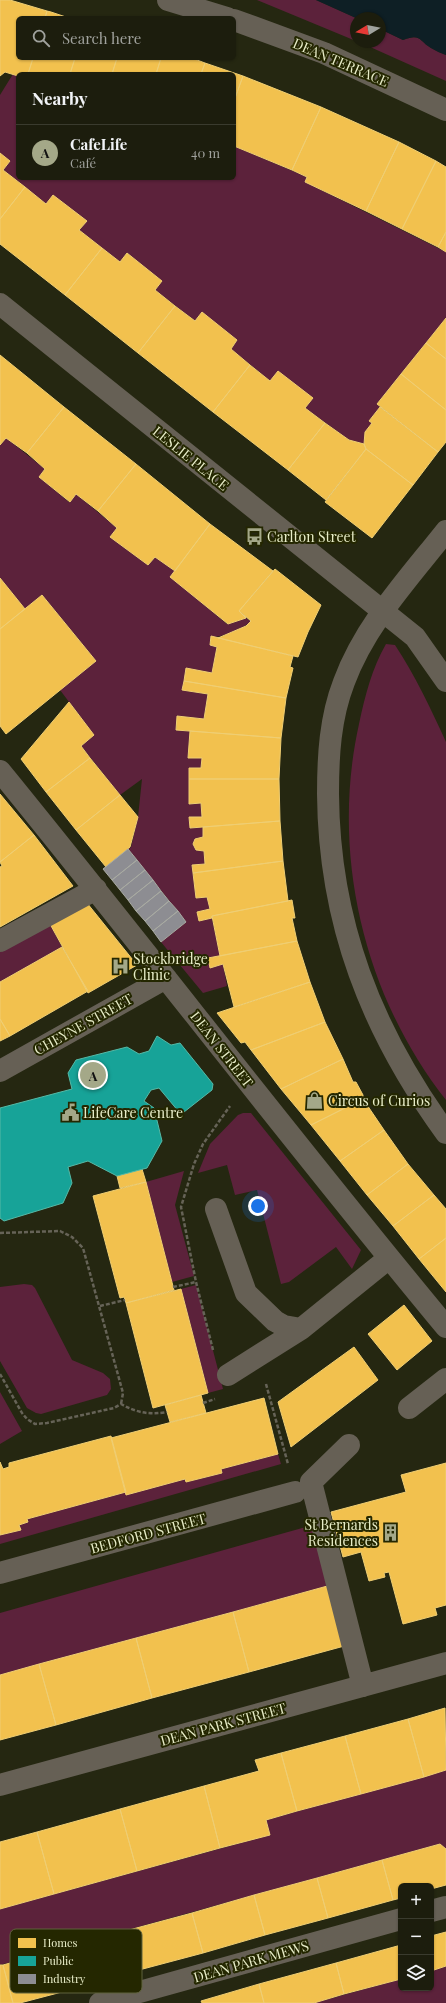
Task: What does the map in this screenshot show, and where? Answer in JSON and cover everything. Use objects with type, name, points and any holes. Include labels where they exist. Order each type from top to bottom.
[{"type":"street","points":[[168,0],[220,16]]},
{"type":"street","name":"DEAN TERRACE","points":[[236,21],[324,53],[446,110]]},
{"type":"street","name":"LESLIE PLACE","points":[[0,304],[415,636],[446,681]]},
{"type":"street","points":[[446,531],[383,611],[355,657],[344,682],[334,717],[329,772],[328,814],[334,872],[352,952],[374,1013],[400,1065],[446,1133]]},
{"type":"street","name":"DEAN STREET","points":[[0,771],[96,889],[388,1258],[446,1327]]},
{"type":"street","points":[[0,941],[96,889]]},
{"type":"street","name":"CHEYNE STREET","points":[[0,1071],[166,978]]},
{"type":"street","points":[[216,1208],[246,1293],[275,1321],[284,1326],[301,1329]]},
{"type":"street","points":[[228,1375],[301,1329],[388,1258]]},
{"type":"street","points":[[409,1408],[446,1379]]},
{"type":"street","points":[[349,1445],[311,1482],[362,1686]]},
{"type":"street","name":"BEDFORD STREET","points":[[0,1573],[295,1492]]},
{"type":"street","name":"DEAN PARK STREET","points":[[0,1785],[446,1663]]},
{"type":"street","points":[[434,1910],[446,1907]]},
{"type":"street","name":"DEAN PARK MEWS","points":[[142,1991],[398,1920]]},
{"type":"street","name":"DEAN PARK MEWS","points":[[100,2003],[136,1993]]},
{"type":"path","points":[[0,1233],[60,1231],[72,1237],[78,1243],[85,1254],[100,1306],[122,1393],[121,1404]]},
{"type":"path","points":[[173,1287],[196,1282]]},
{"type":"path","points":[[100,1306],[125,1300]]},
{"type":"path","points":[[0,1374],[22,1413],[27,1419],[35,1424],[47,1423],[107,1410],[121,1404]]},
{"type":"path","points":[[265,1378],[295,1492]]},
{"type":"path","points":[[121,1404],[131,1410],[146,1414],[167,1412]]},
{"type":"shaded area","points":[[257,0],[316,0],[350,15],[350,39]]},
{"type":"shaded area","points":[[316,0],[446,0],[446,55],[431,48],[417,38],[413,37],[403,40],[386,32],[386,12],[350,12],[350,15]]},
{"type":"shaded area","points":[[386,32],[403,40],[413,37],[417,38],[431,48],[446,55],[446,81],[372,48],[386,48]]},
{"type":"shaded area","points":[[13,74],[16,75],[16,180],[236,180],[236,147],[307,177],[305,182],[446,252],[446,318],[377,404],[380,407],[369,421],[372,423],[365,432],[364,444],[349,440],[305,408],[313,398],[270,381],[231,349],[237,340],[202,313],[195,321],[155,290],[162,281],[127,253],[120,262],[79,230],[86,221],[46,204],[3,170],[10,161],[0,153],[0,95]]},
{"type":"shaded area","points":[[6,438],[45,469],[39,477],[69,502],[76,494],[117,528],[110,537],[148,565],[155,557],[175,571],[171,577],[227,624],[246,618],[251,621],[232,632],[211,637],[210,645],[217,647],[212,673],[183,690],[208,694],[204,719],[177,716],[176,729],[190,731],[188,758],[202,758],[201,768],[189,768],[189,804],[201,803],[202,817],[189,818],[190,828],[203,827],[203,837],[195,839],[193,844],[196,850],[204,851],[205,864],[192,865],[196,898],[207,897],[210,909],[197,912],[199,921],[212,918],[220,956],[208,958],[210,967],[223,964],[227,986],[203,993],[161,942],[186,922],[128,849],[131,847],[138,817],[142,779],[120,795],[81,746],[94,735],[60,690],[96,661],[42,595],[25,609],[0,578],[0,445]]},
{"type":"shaded area","points":[[386,644],[395,645],[402,656],[435,717],[446,742],[446,1100],[418,1059],[394,1016],[375,970],[361,922],[352,873],[349,823],[351,773],[366,693],[373,672]]},
{"type":"shaded area","points":[[50,924],[62,947],[0,982],[0,952]]},
{"type":"shaded area","points":[[243,1113],[251,1113],[361,1250],[352,1269],[336,1247],[289,1282],[281,1284],[257,1190],[235,1195],[227,1165],[198,1173],[210,1144],[238,1115]]},
{"type":"shaded area","points":[[184,1171],[175,1205],[194,1276],[172,1282],[146,1182]]},
{"type":"shaded area","points":[[24,1284],[32,1285],[35,1288],[72,1360],[103,1373],[110,1379],[111,1389],[107,1395],[41,1414],[27,1408],[0,1361],[0,1287]]},
{"type":"shaded area","points":[[196,1285],[223,1389],[208,1393],[181,1289]]},
{"type":"shaded area","points":[[0,1392],[22,1431],[0,1444]]},
{"type":"shaded area","points":[[278,1454],[281,1464],[0,1544],[0,1535],[21,1530],[19,1525],[28,1522],[27,1519],[126,1492],[126,1494],[185,1479],[187,1482],[222,1473],[221,1469]]},
{"type":"shaded area","points":[[313,1525],[329,1586],[0,1675],[0,1613]]},
{"type":"shaded area","points":[[446,1770],[446,1849],[440,1844],[131,1929],[10,1929],[10,1962],[0,1965],[0,1909],[270,1835],[266,1820]]},
{"type":"shaded area","points":[[446,1966],[446,2003],[314,2003],[398,1980],[398,1991],[434,1991],[434,1970]]},
{"type":"building: Homes","points":[[0,0],[10,0],[47,11],[46,16],[16,16],[16,60],[32,60],[29,72],[16,72],[16,75],[5,72],[0,76]]},
{"type":"building: Homes","points":[[47,11],[63,16],[46,16]]},
{"type":"building: Homes","points":[[32,60],[74,60],[71,72],[29,72]]},
{"type":"building: Homes","points":[[74,60],[116,60],[113,72],[71,72]]},
{"type":"building: Homes","points":[[116,60],[160,60],[157,72],[113,72]]},
{"type":"building: Homes","points":[[160,60],[197,60],[205,63],[202,72],[157,72]]},
{"type":"building: Homes","points":[[205,63],[231,72],[202,72]]},
{"type":"building: Homes","points":[[236,74],[243,76],[236,95]]},
{"type":"building: Homes","points":[[243,76],[321,107],[292,170],[236,147],[236,95]]},
{"type":"building: Homes","points":[[321,107],[399,142],[366,211],[305,182],[307,177],[292,170]]},
{"type":"building: Homes","points":[[399,142],[436,161],[402,229],[366,211]]},
{"type":"building: Homes","points":[[0,153],[10,161],[3,170],[25,187],[0,219]]},
{"type":"building: Homes","points":[[436,161],[446,167],[446,232],[438,247],[402,229]]},
{"type":"building: Homes","points":[[25,187],[46,204],[53,195],[87,221],[79,230],[102,248],[65,295],[0,244],[0,219]]},
{"type":"building: Homes","points":[[446,232],[446,252],[438,247]]},
{"type":"building: Homes","points":[[102,248],[120,262],[127,253],[162,281],[155,290],[175,306],[138,353],[65,295]]},
{"type":"building: Homes","points":[[175,306],[195,321],[202,312],[237,340],[231,349],[250,365],[213,412],[138,353]]},
{"type":"building: Homes","points":[[446,318],[446,359],[426,343]]},
{"type":"building: Homes","points":[[426,343],[446,359],[446,410],[401,374]]},
{"type":"building: Homes","points":[[0,355],[64,407],[27,453],[6,438],[0,445]]},
{"type":"building: Homes","points":[[250,365],[270,381],[278,371],[313,398],[305,408],[325,423],[288,470],[213,412]]},
{"type":"building: Homes","points":[[401,374],[446,410],[446,442],[438,452],[377,404]]},
{"type":"building: Homes","points":[[64,407],[136,464],[98,511],[76,494],[70,502],[39,477],[45,469],[27,453]]},
{"type":"building: Homes","points":[[380,407],[438,452],[413,485],[366,449],[364,444],[365,432],[372,423],[369,421]]},
{"type":"building: Homes","points":[[325,423],[349,440],[364,444],[366,449],[326,500],[288,470]]},
{"type":"building: Homes","points":[[366,449],[413,485],[372,538],[325,502]]},
{"type":"building: Homes","points":[[136,464],[210,524],[175,571],[155,557],[148,565],[110,537],[117,528],[98,511]]},
{"type":"building: Homes","points":[[210,524],[273,571],[239,611],[246,618],[228,624],[170,577]]},
{"type":"building: Homes","points":[[275,569],[321,605],[298,657],[218,638],[246,626],[251,621],[239,611]]},
{"type":"building: Homes","points":[[0,578],[25,609],[0,629]]},
{"type":"building: Homes","points":[[42,595],[96,661],[6,734],[0,726],[0,629]]},
{"type":"building: Homes","points":[[211,636],[293,656],[290,667],[293,668],[286,698],[184,681],[186,668],[212,673],[217,647],[210,645]]},
{"type":"building: Homes","points":[[184,681],[286,698],[281,738],[176,730],[177,716],[204,719],[208,694],[182,690]]},
{"type":"building: Homes","points":[[69,702],[94,735],[81,746],[90,758],[46,792],[21,759]]},
{"type":"building: Homes","points":[[190,731],[281,738],[279,779],[189,779],[189,768],[201,768],[202,758],[188,758]]},
{"type":"building: Homes","points":[[90,758],[120,795],[76,830],[46,792]]},
{"type":"building: Homes","points":[[189,779],[279,779],[280,821],[190,828],[189,817],[202,817],[201,803],[189,804]]},
{"type":"building: Homes","points":[[0,794],[34,835],[0,862]]},
{"type":"building: Homes","points":[[120,795],[138,817],[130,847],[106,867],[76,830]]},
{"type":"building: Homes","points":[[280,821],[283,861],[193,873],[192,865],[205,864],[204,851],[196,850],[193,844],[195,839],[203,837],[203,827]]},
{"type":"building: Homes","points":[[34,835],[73,886],[0,927],[0,867],[2,866],[0,862]]},
{"type":"building: Homes","points":[[283,861],[288,901],[212,916],[212,918],[199,921],[197,912],[210,909],[207,897],[196,898],[193,873]]},
{"type":"building: Homes","points":[[292,900],[295,918],[292,918],[297,941],[220,956],[212,916]]},
{"type":"building: Homes","points":[[87,903],[137,965],[88,993],[50,924]]},
{"type":"building: Homes","points":[[297,941],[310,982],[234,1007],[223,964],[210,968],[208,958]]},
{"type":"building: Homes","points":[[62,947],[88,991],[10,1036],[0,1019],[0,982]]},
{"type":"building: Homes","points":[[310,982],[325,1022],[251,1050],[245,1042],[241,1043],[217,1013]]},
{"type":"building: Homes","points":[[0,1019],[10,1036],[0,1041]]},
{"type":"building: Homes","points":[[325,1022],[343,1059],[281,1089],[251,1050]]},
{"type":"building: Homes","points":[[343,1059],[353,1082],[356,1082],[363,1095],[363,1099],[311,1125],[281,1089]]},
{"type":"building: Homes","points":[[363,1099],[384,1130],[340,1161],[311,1125]]},
{"type":"building: Homes","points":[[384,1130],[408,1164],[367,1195],[340,1161]]},
{"type":"building: Homes","points":[[408,1164],[434,1195],[393,1226],[367,1195]]},
{"type":"building: Homes","points":[[142,1169],[146,1182],[120,1188],[117,1176]]},
{"type":"building: Homes","points":[[146,1182],[174,1290],[126,1303],[124,1297],[120,1298],[93,1196]]},
{"type":"building: Homes","points":[[434,1195],[446,1209],[446,1238],[419,1259],[393,1226]]},
{"type":"building: Homes","points":[[446,1238],[446,1292],[419,1259]]},
{"type":"building: Homes","points":[[181,1289],[208,1393],[153,1408],[126,1303]]},
{"type":"building: Homes","points":[[404,1305],[432,1341],[397,1370],[368,1334]]},
{"type":"building: Homes","points":[[354,1347],[378,1380],[291,1447],[278,1402]]},
{"type":"building: Homes","points":[[201,1395],[206,1413],[170,1422],[165,1405]]},
{"type":"building: Homes","points":[[264,1398],[278,1454],[221,1469],[222,1473],[186,1482],[185,1479],[126,1495],[111,1438]]},
{"type":"building: Homes","points":[[111,1436],[126,1492],[27,1519],[28,1522],[19,1525],[21,1530],[0,1535],[0,1462],[3,1469],[9,1467],[9,1463]]},
{"type":"building: Homes","name":"St Bernards Residences","points":[[446,1463],[446,1605],[435,1608],[437,1615],[403,1624],[389,1572],[384,1573],[385,1577],[369,1581],[361,1552],[343,1557],[331,1512],[406,1492],[401,1475]]},
{"type":"building: Homes","points":[[331,1585],[348,1645],[249,1672],[233,1612]]},
{"type":"building: Homes","points":[[233,1612],[249,1672],[152,1698],[136,1638]]},
{"type":"building: Homes","points":[[136,1638],[152,1698],[56,1725],[39,1664]]},
{"type":"building: Homes","points":[[39,1664],[56,1725],[0,1740],[0,1675]]},
{"type":"building: Homes","points":[[445,1708],[446,1770],[424,1777],[408,1719]]},
{"type":"building: Homes","points":[[408,1719],[424,1777],[361,1794],[345,1736]]},
{"type":"building: Homes","points":[[345,1736],[361,1794],[297,1811],[281,1753]]},
{"type":"building: Homes","points":[[281,1753],[297,1811],[266,1820],[270,1835],[220,1848],[204,1786],[259,1771],[255,1760]]},
{"type":"building: Homes","points":[[204,1786],[220,1848],[137,1871],[120,1809]]},
{"type":"building: Homes","points":[[120,1809],[137,1871],[54,1894],[37,1832]]},
{"type":"building: Homes","points":[[37,1832],[54,1894],[0,1909],[0,1842]]},
{"type":"building: Homes","points":[[440,1844],[446,1849],[446,1885],[434,1888],[434,1883],[398,1883],[398,1899],[393,1900],[382,1860]]},
{"type":"building: Homes","points":[[382,1860],[393,1900],[328,1918],[317,1878]]},
{"type":"building: Homes","points":[[317,1878],[328,1918],[265,1935],[254,1895]]},
{"type":"building: Homes","points":[[254,1895],[265,1935],[203,1953],[192,1913]]},
{"type":"building: Homes","points":[[192,1913],[203,1953],[142,1969],[142,1929],[133,1929]]},
{"type":"building: Homes","points":[[446,1932],[446,1966],[434,1970],[434,1955],[434,1935]]},
{"type":"building: Homes","points":[[398,1946],[398,1980],[344,1994],[336,1963]]},
{"type":"building: Homes","points":[[10,1963],[10,1992],[3,1965]]},
{"type":"building: Homes","points":[[336,1963],[344,1994],[314,2003],[264,2003],[259,1984]]},
{"type":"building: Homes","points":[[0,1965],[3,1965],[13,2003],[0,2003]]},
{"type":"building: Homes","points":[[259,1984],[264,2003],[202,2003],[201,2001]]},
{"type":"building: Homes","points":[[10,1993],[58,1993],[20,2003],[13,2003]]},
{"type":"building: Public","points":[[157,1036],[171,1045],[180,1043],[213,1084],[212,1090],[184,1112],[179,1112],[159,1088],[151,1090],[144,1101],[154,1108],[162,1141],[147,1168],[117,1176],[88,1161],[68,1167],[72,1183],[63,1203],[4,1221],[0,1218],[0,1108],[72,1089],[68,1073],[76,1060],[127,1047],[139,1054],[149,1051]]},
{"type":"building: Industry","points":[[128,849],[137,860],[112,880],[103,869]]},
{"type":"building: Industry","points":[[137,860],[145,870],[120,890],[112,880]]},
{"type":"building: Industry","points":[[145,870],[153,880],[128,900],[120,890]]},
{"type":"building: Industry","points":[[153,880],[161,891],[136,911],[128,900]]},
{"type":"building: Industry","points":[[161,891],[169,901],[145,921],[136,911]]},
{"type":"building: Industry","points":[[169,901],[178,911],[153,931],[145,921]]},
{"type":"building: Industry","points":[[178,911],[186,922],[161,942],[153,931]]},
{"type":"place","name":"Carlton Street","points":[[254,536]]},
{"type":"place","name":"Stockbridge Clinic","points":[[120,966]]},
{"type":"place","name":"CafeLife","points":[[93,1075]]},
{"type":"place","name":"Circus of Curios","points":[[315,1100]]},
{"type":"place","name":"LifeCare Centre","points":[[70,1112]]},
{"type":"place","name":"St Bernards Residences","points":[[391,1532]]}]
